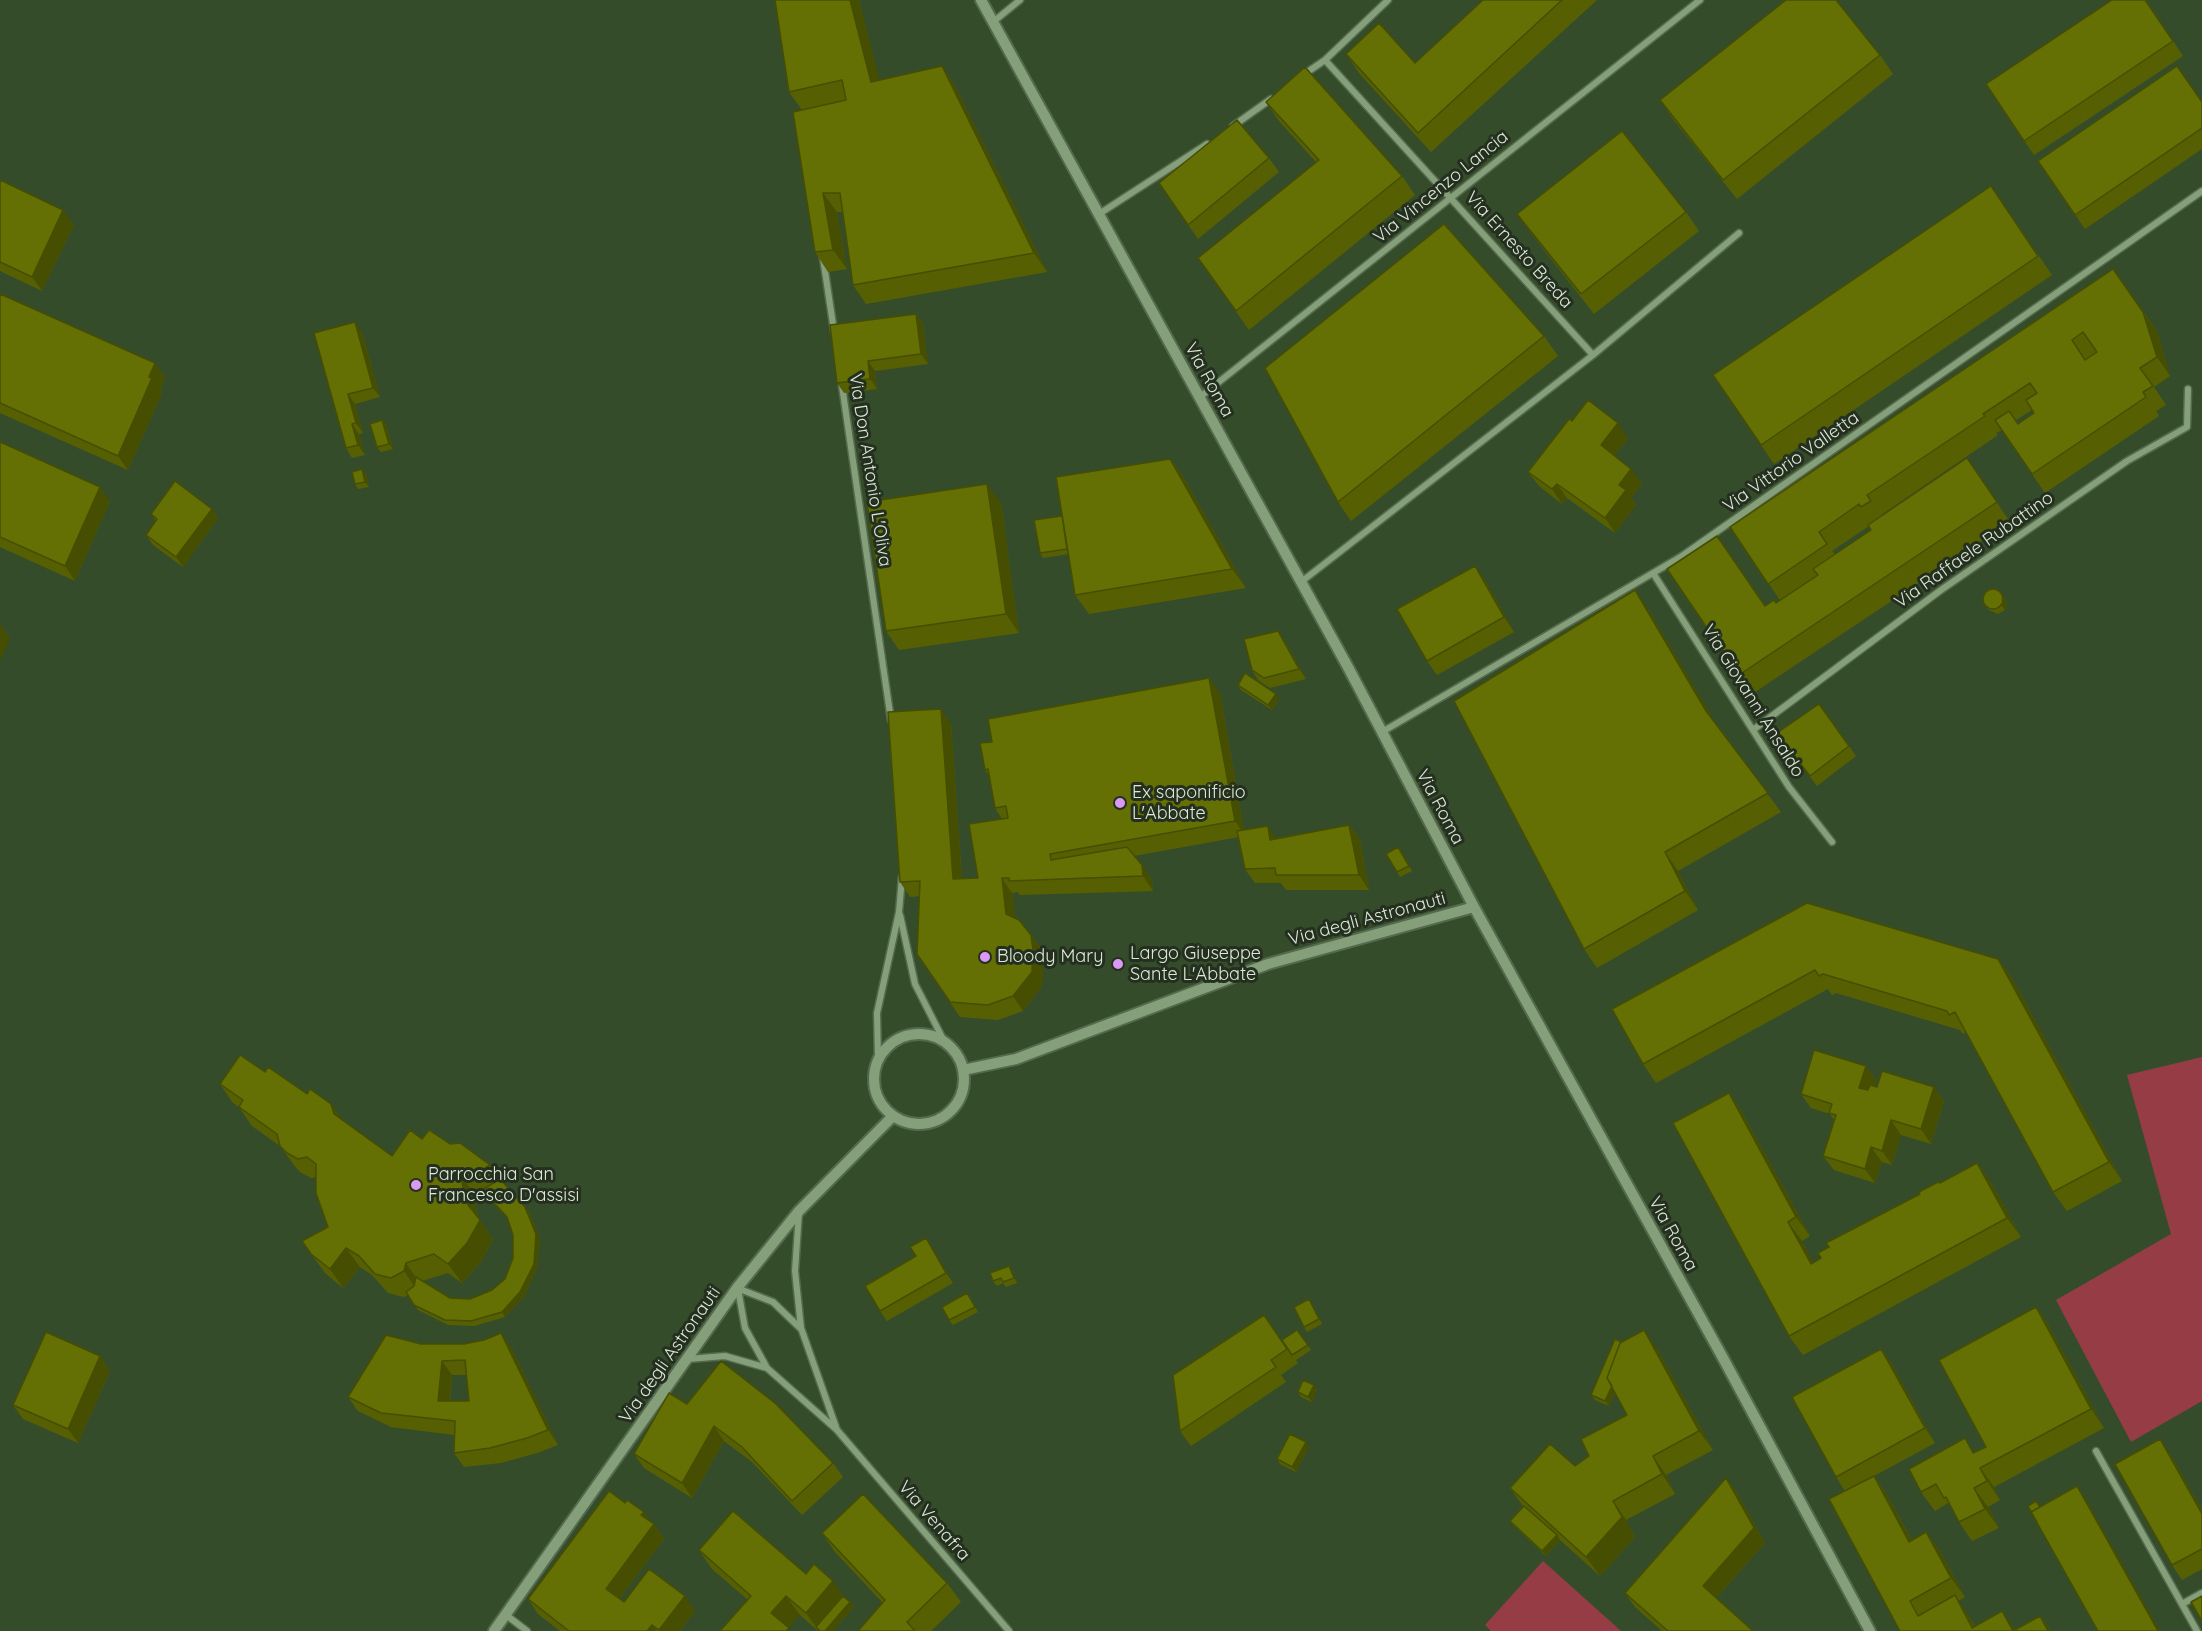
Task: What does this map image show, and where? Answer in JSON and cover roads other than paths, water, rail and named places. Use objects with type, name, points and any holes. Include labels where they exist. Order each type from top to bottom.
[{"type":"street","name":"Via Roma","points":[[981,0],[1301,582],[1474,907],[1870,1631]]},
{"type":"street","points":[[993,22],[1020,0]]},
{"type":"street","points":[[1297,80],[1325,60],[1388,0]]},
{"type":"street","name":"Via Vincenzo Lancia","points":[[1200,397],[1700,0]]},
{"type":"street","name":"Via Ernesto Breda","points":[[1325,60],[1593,355]]},
{"type":"street","points":[[1224,132],[1279,93]]},
{"type":"street","points":[[1100,214],[1215,139]]},
{"type":"street","name":"Via Vittorio Valletta","points":[[1382,732],[1653,573],[1721,529],[2202,191]]},
{"type":"street","points":[[1301,582],[1593,355],[1739,233]]},
{"type":"street","points":[[820,246],[835,339]]},
{"type":"street","name":"Via Don Antonio L'Oliva","points":[[840,374],[891,723]]},
{"type":"street","name":"Via Raffaele Rubattino","points":[[1753,730],[1941,590],[2127,461],[2187,427],[2188,389]]},
{"type":"street","name":"Via Giovanni Ansaldo","points":[[1653,573],[1789,787],[1832,842]]},
{"type":"street","points":[[878,1060],[877,1013],[899,912],[902,871]]},
{"type":"street","name":"Via degli Astronauti","points":[[963,1070],[1016,1059],[1268,963],[1474,907]]},
{"type":"street","points":[[899,912],[915,984],[944,1041]]},
{"type":"street","points":[[914,1034],[930,1035],[944,1041],[953,1049],[963,1070],[964,1085],[960,1100],[944,1116],[923,1124],[908,1123],[893,1116],[881,1103],[874,1085],[874,1072],[886,1048],[899,1038],[914,1034]]},
{"type":"street","name":"Via degli Astronauti","points":[[494,1631],[737,1288],[799,1211],[893,1116]]},
{"type":"street","name":"Via Venafra","points":[[799,1211],[795,1271],[801,1328],[837,1430]]},
{"type":"street","name":"Via Venafra","points":[[737,1288],[773,1302],[801,1328]]},
{"type":"street","name":"Via Venafra","points":[[737,1288],[745,1328],[766,1368],[837,1430],[1007,1630]]},
{"type":"street","name":"Via Venafra","points":[[687,1359],[725,1356],[766,1368]]},
{"type":"street","points":[[2096,1451],[2197,1631]]},
{"type":"street","points":[[2182,1604],[2202,1593]]},
{"type":"street","points":[[506,1615],[527,1631]]},
{"type":"place","name":"Ex saponificio L'Abbate","points":[[1120,803]]},
{"type":"place","name":"Bloody Mary","points":[[985,957]]},
{"type":"place","name":"Largo Giuseppe Sante L'Abbate","points":[[1118,964]]},
{"type":"place","name":"Parrocchia San Francesco D'assisi","points":[[416,1185]]}]
